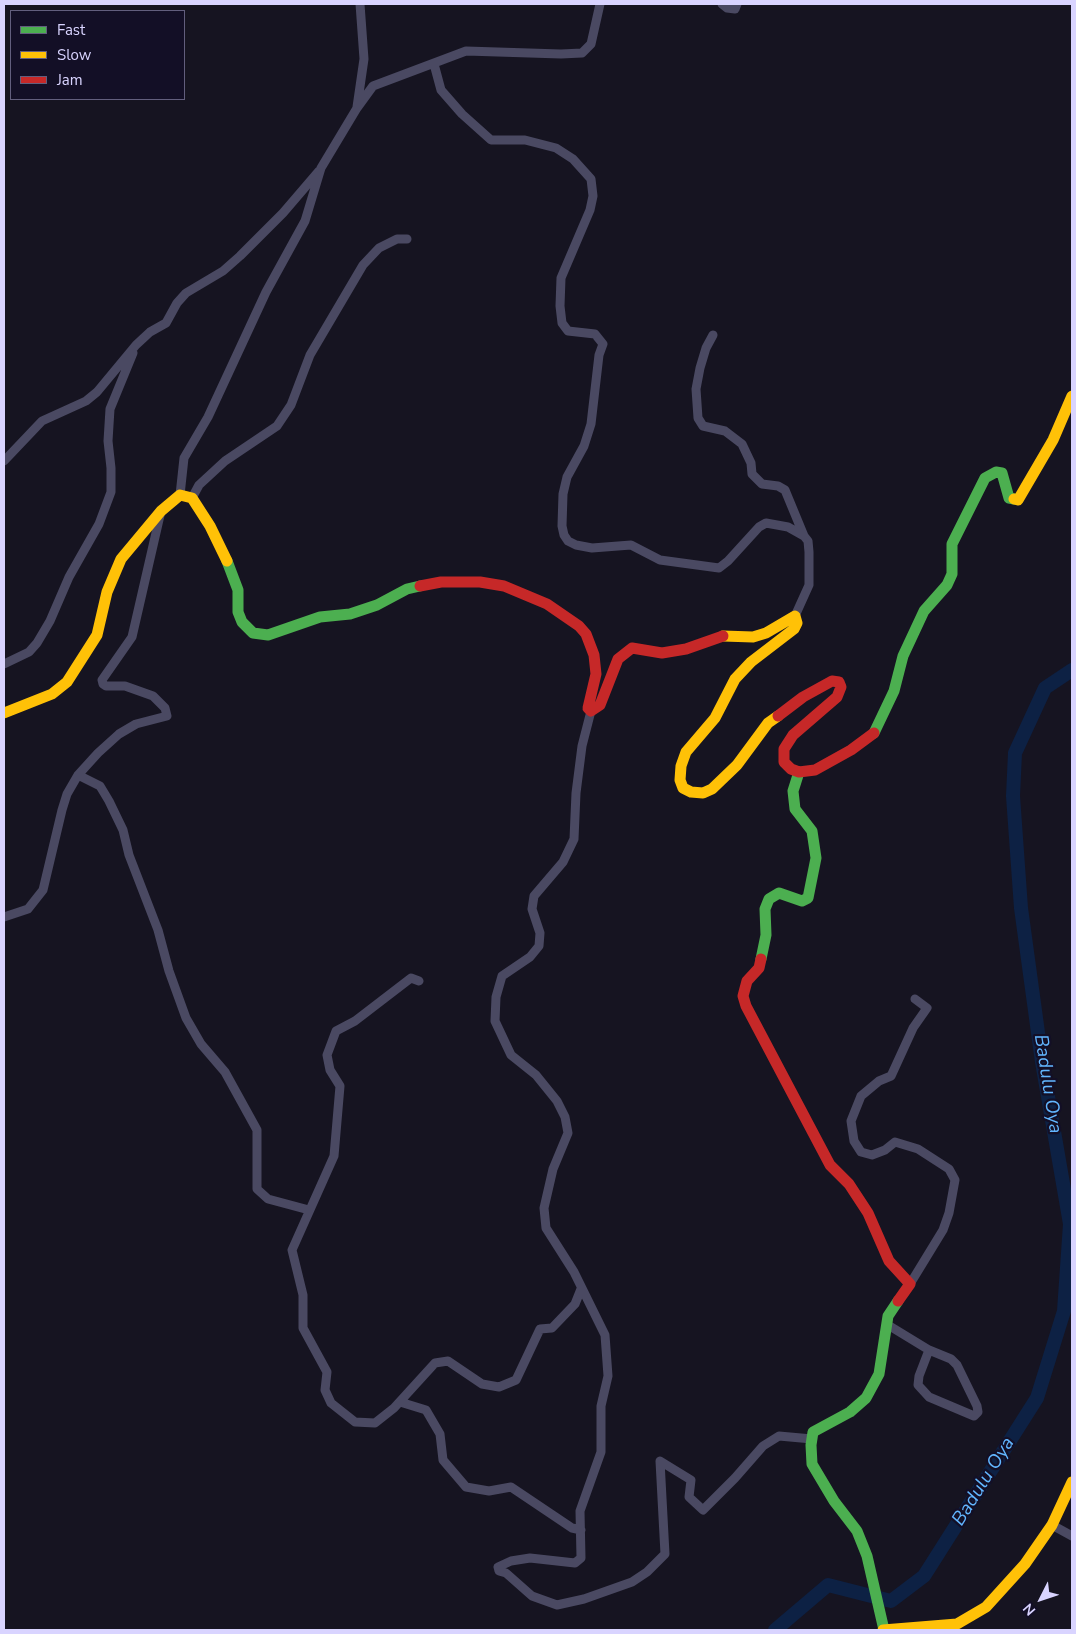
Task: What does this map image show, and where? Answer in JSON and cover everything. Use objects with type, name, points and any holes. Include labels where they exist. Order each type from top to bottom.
[{"type":"street","points":[[357,108],[364,59],[360,4]]},
{"type":"street","points":[[4,461],[42,421],[86,401],[97,392],[136,345],[150,332],[166,323],[177,303],[186,293],[223,271],[283,213],[321,168],[357,108],[373,86],[466,51],[561,54],[582,52],[591,44],[600,4]]},
{"type":"street","points":[[722,4],[727,8],[736,9],[737,4]]},
{"type":"street","points":[[434,64],[441,90],[462,114],[491,140],[525,140],[556,148],[573,159],[591,179],[593,196],[590,210],[561,278],[560,306],[562,323],[568,331],[594,334],[603,344],[599,355],[591,424],[584,446],[567,477],[563,494],[562,526],[564,536],[568,542],[592,548],[631,545],[644,550],[660,560],[718,568],[759,527],[766,523],[788,527],[804,536]]},
{"type":"street","points":[[4,713],[52,694],[67,682],[97,635],[107,592],[121,559],[161,511],[180,495],[184,458],[208,417],[266,292],[305,221],[321,168]]},
{"type":"street","points":[[192,498],[200,485],[225,461],[277,426],[291,405],[310,355],[363,264],[379,248],[397,239],[407,239]]},
{"type":"street","points":[[713,334],[706,348],[696,389],[698,418],[703,426],[725,431],[742,444],[751,463],[752,474],[762,484],[778,486],[785,490],[804,536],[808,541],[809,584],[795,616],[797,623],[794,629],[751,662],[735,679],[715,718],[686,752],[681,766],[680,780],[683,788],[691,792],[703,793],[712,789],[737,765],[768,723],[803,697],[832,681],[839,682],[841,687],[836,697],[824,712],[793,735],[784,749],[784,762],[791,769],[799,772],[815,770],[870,737],[877,728],[894,691],[903,656],[912,634],[924,611],[946,585],[952,574],[952,544],[984,478],[996,472],[1002,474],[1005,478],[1009,498],[1018,500],[1052,440],[1072,396]]},
{"type":"street","points":[[4,664],[29,652],[38,643],[50,621],[68,577],[99,524],[111,492],[108,441],[110,409],[136,345]]},
{"type":"street","points":[[180,495],[192,498],[210,526],[232,571],[238,590],[238,612],[242,622],[253,632],[268,635],[320,618],[350,614],[376,605],[407,589],[441,582],[480,582],[504,586],[547,604],[586,634],[594,655],[596,674],[588,708],[591,711]]},
{"type":"street","points":[[4,917],[28,909],[43,890],[62,810],[67,794],[78,775],[119,734],[136,724],[167,716],[165,708],[153,696],[124,686],[106,686],[102,680],[132,637],[161,511]]},
{"type":"street","points":[[795,616],[790,617],[766,633],[754,637],[726,635],[686,649],[662,653],[632,648],[618,659],[600,705],[591,711],[582,746],[576,793],[574,839],[563,862],[534,896],[532,909],[540,933],[539,946],[530,957],[502,976],[496,997],[495,1021],[511,1055],[536,1075],[557,1102],[565,1117],[568,1133],[553,1169],[544,1208],[546,1228],[574,1272],[581,1289],[594,1310],[604,1335],[608,1376],[601,1406],[601,1452],[580,1511],[581,1558],[575,1563],[530,1558],[511,1561],[498,1567],[498,1571],[506,1574],[532,1596],[557,1605],[584,1600],[632,1582],[647,1572],[665,1554],[660,1461],[691,1480],[689,1497],[703,1510],[763,1446],[779,1436],[812,1439]]},
{"type":"street","points":[[799,772],[793,791],[794,809],[812,831],[816,858],[808,898],[802,901],[779,893],[769,899],[765,908],[766,935],[759,968],[747,981],[743,996],[746,1006],[769,1046],[830,1164],[849,1184],[868,1213],[889,1261],[910,1284]]},
{"type":"street","points":[[78,775],[100,786],[123,830],[128,855],[158,930],[169,971],[186,1018],[201,1044],[225,1072],[257,1130],[257,1189],[262,1196],[268,1199],[309,1210]]},
{"type":"street","points":[[419,981],[412,978],[355,1021],[336,1031],[327,1055],[330,1070],[340,1086],[334,1156],[292,1250],[302,1295],[303,1328],[328,1372],[325,1390],[331,1403],[355,1422],[375,1423],[400,1402],[435,1363],[448,1361],[482,1384],[499,1387],[516,1380],[540,1330],[552,1328],[575,1304],[581,1289]]},
{"type":"street","points":[[915,1000],[927,1008],[913,1028],[891,1076],[879,1081],[861,1096],[851,1121],[854,1141],[861,1152],[872,1155],[885,1150],[895,1142],[918,1149],[950,1169],[955,1180],[949,1213],[943,1230],[888,1316],[879,1374],[866,1398],[850,1412],[813,1432],[812,1464],[834,1501],[857,1531],[868,1556],[884,1630],[957,1624],[986,1607],[1025,1564],[1052,1525],[1072,1482]]},
{"type":"street","points":[[888,1325],[929,1350],[951,1359],[957,1365],[977,1406],[978,1412],[974,1416],[929,1397],[918,1386],[919,1376],[929,1350]]},
{"type":"street","points":[[400,1402],[426,1410],[440,1434],[443,1460],[466,1487],[489,1491],[510,1487],[572,1528],[581,1530]]},
{"type":"street","points":[[1052,1525],[1072,1536]]},
{"type":"waterway","name":"Badulu Oya","points":[[775,1630],[828,1585],[891,1601],[924,1576],[1037,1398],[1064,1311],[1070,1224],[1042,1062],[1021,908],[1013,796],[1015,753],[1045,688],[1072,670]]},
{"type":"traffic: fast","points":[[874,733],[894,691],[903,656],[924,611],[947,585],[952,574],[952,544],[985,478],[996,472],[1002,473],[1009,498],[1014,499]]},
{"type":"traffic: fast","points":[[227,561],[238,590],[238,612],[242,622],[253,633],[268,635],[320,617],[350,614],[377,605],[407,589],[420,586]]},
{"type":"traffic: fast","points":[[761,959],[766,935],[765,909],[769,899],[779,893],[802,901],[808,898],[816,858],[812,831],[795,809],[793,791],[799,772]]},
{"type":"traffic: fast","points":[[884,1630],[867,1556],[857,1531],[834,1501],[812,1464],[811,1445],[813,1432],[850,1412],[866,1398],[879,1374],[888,1316],[898,1301]]},
{"type":"traffic: slow","points":[[1014,499],[1018,500],[1053,440],[1072,396]]},
{"type":"traffic: slow","points":[[4,713],[52,694],[67,682],[97,635],[107,592],[121,559],[161,511],[180,495],[192,498],[210,526],[227,561]]},
{"type":"traffic: slow","points":[[723,636],[753,637],[766,633],[795,616],[797,623],[794,629],[751,662],[735,679],[715,718],[686,752],[681,766],[680,780],[683,788],[691,792],[703,793],[712,789],[737,765],[768,723],[778,716]]},
{"type":"traffic: slow","points":[[883,1630],[957,1624],[986,1607],[1025,1564],[1052,1525],[1072,1482]]},
{"type":"traffic: jam","points":[[420,586],[441,582],[480,582],[504,586],[547,604],[579,626],[586,634],[594,655],[596,674],[588,708],[591,711],[600,705],[618,659],[632,648],[662,653],[686,649],[723,636]]},
{"type":"traffic: jam","points":[[778,716],[803,697],[832,681],[839,682],[841,687],[837,697],[793,735],[784,749],[784,762],[791,769],[799,772],[815,770],[851,750],[874,733]]},
{"type":"traffic: jam","points":[[761,959],[759,968],[747,981],[743,996],[746,1006],[830,1165],[849,1184],[868,1213],[889,1261],[910,1284],[898,1301]]}]
